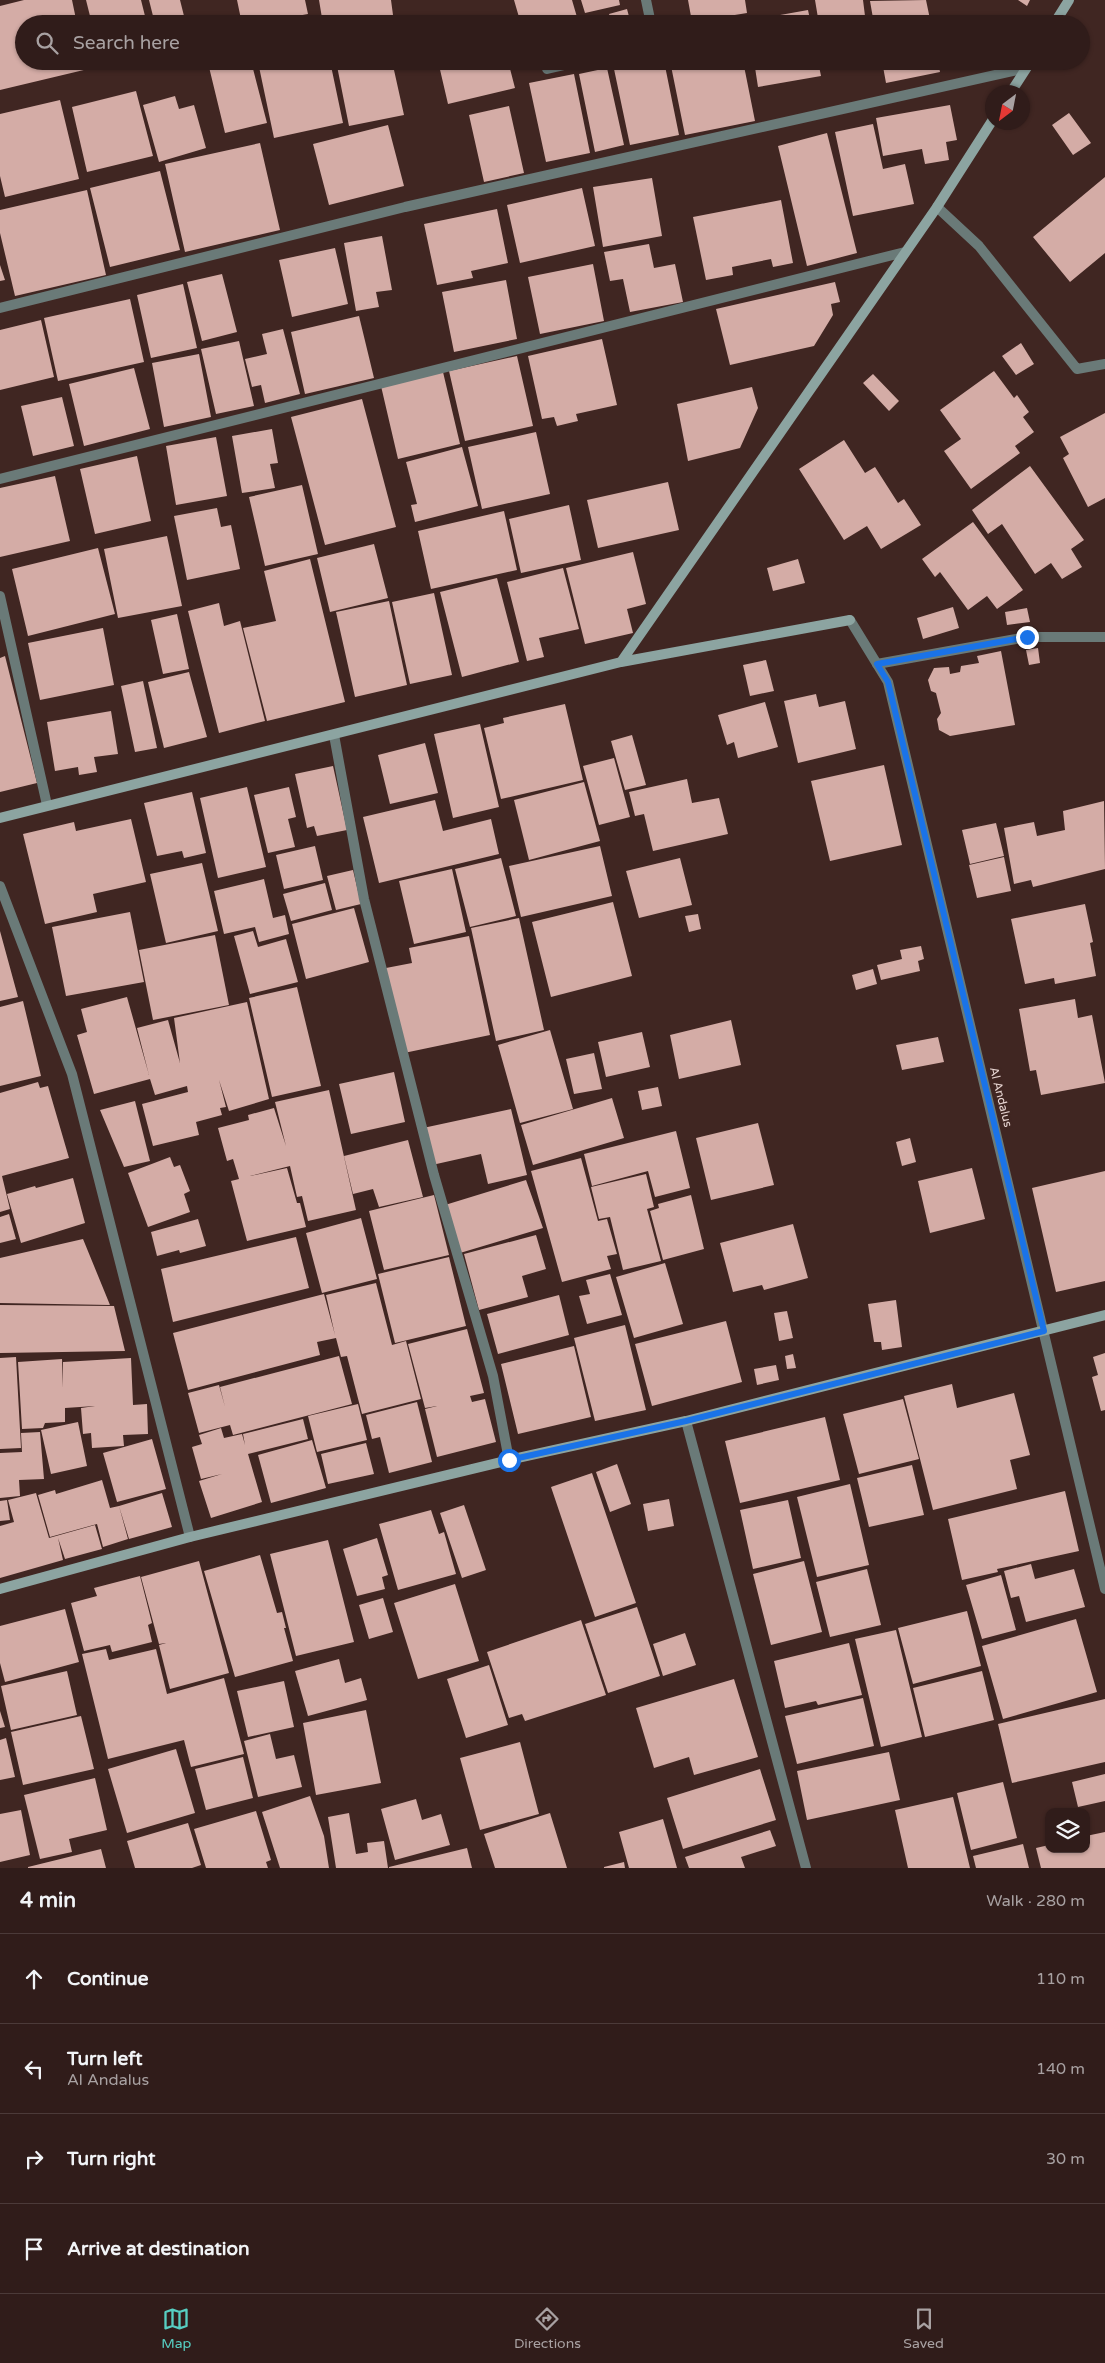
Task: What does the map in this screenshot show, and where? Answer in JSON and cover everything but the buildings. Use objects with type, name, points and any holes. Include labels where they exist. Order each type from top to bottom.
[{"type":"street","points":[[646,0],[649,15]]},
{"type":"street","points":[[1060,15],[1069,0]]},
{"type":"street","points":[[0,308],[405,207],[1007,70]]},
{"type":"street","points":[[1016,85],[1026,70]]},
{"type":"street","points":[[0,818],[621,662],[937,207],[986,130]]},
{"type":"street","points":[[937,207],[978,246],[1077,369],[1105,364]]},
{"type":"street","points":[[0,479],[905,252]]},
{"type":"street","points":[[0,596],[47,805]]},
{"type":"street","name":"Al Andalus","points":[[621,662],[850,620],[888,682],[1105,1589]]},
{"type":"street","points":[[877,664],[1027,637],[1105,637]]},
{"type":"street","points":[[334,735],[364,899],[434,1175],[494,1376],[509,1460]]},
{"type":"street","points":[[0,886],[72,1074],[190,1537]]},
{"type":"street","points":[[0,1589],[190,1537],[509,1460],[686,1421],[1105,1315]]},
{"type":"street","points":[[686,1421],[806,1868]]},
{"type":"route","points":[[509,1460],[686,1421],[1044,1331],[888,682],[877,664],[1027,637]]}]
